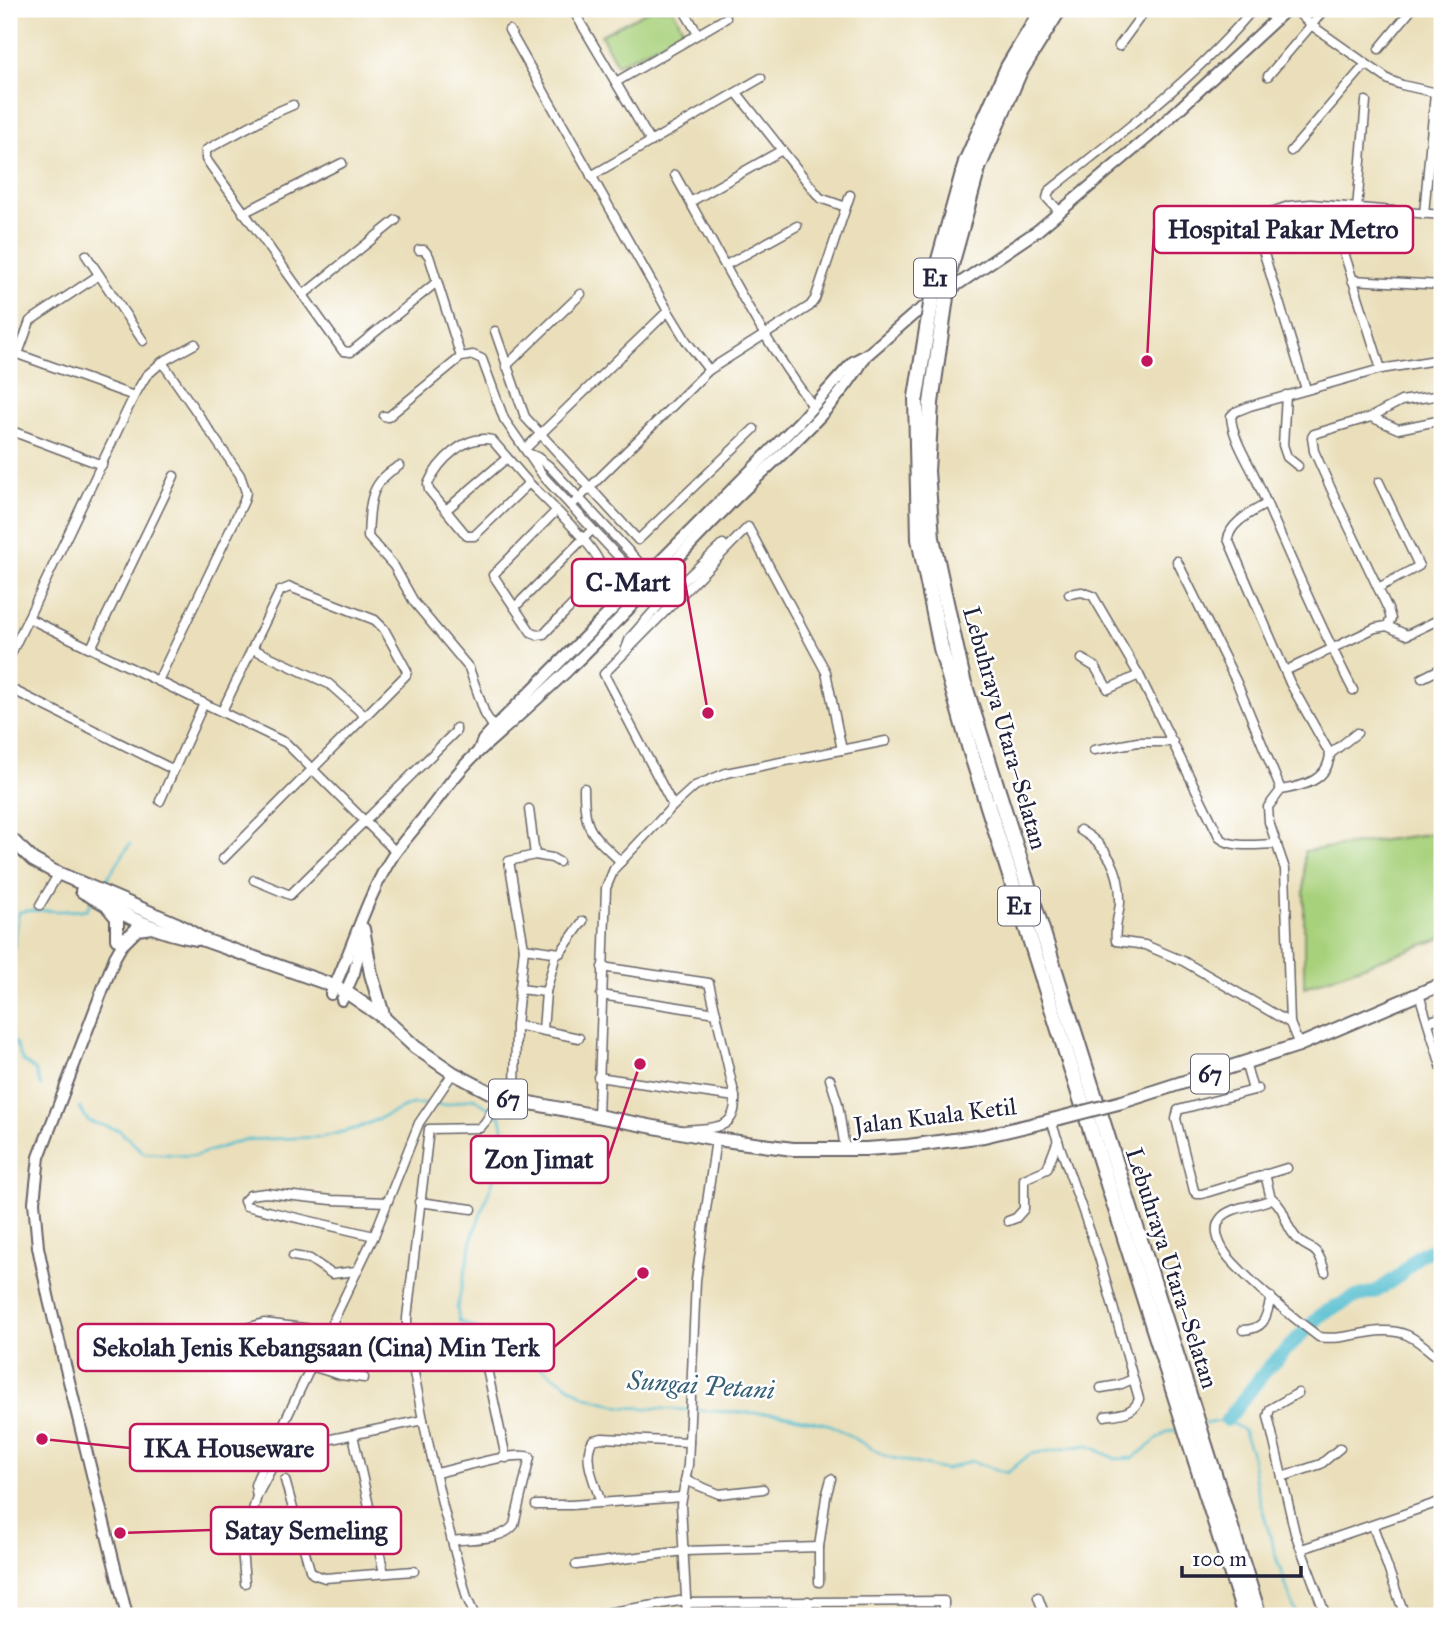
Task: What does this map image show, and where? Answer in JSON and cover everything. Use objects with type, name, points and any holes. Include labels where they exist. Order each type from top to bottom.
[{"type":"highway","name":"Lebuhraya Utara–Selatan","points":[[1043,9],[1008,67],[937,267],[916,397],[919,539],[941,648],[971,753],[1185,1404]]},
{"type":"highway","name":"Lebuhraya Utara–Selatan","points":[[1059,9],[1019,73],[972,165],[950,269],[931,403],[927,471],[932,538],[963,680],[1199,1449],[1245,1616]]},
{"type":"highway","name":"Lebuhraya Utara–Selatan","points":[[1199,1449],[1259,1616]]},
{"type":"main road","points":[[339,993],[377,882],[396,852],[451,783],[478,752],[530,706],[650,581],[853,362],[868,354],[914,314],[1012,249],[1060,212],[1152,134],[1287,9]]},
{"type":"main road","points":[[478,752],[483,740],[494,728],[822,414],[857,372],[868,354]]},
{"type":"main road","name":"Jalan Kuala Ketil","points":[[9,837],[54,875],[132,912],[177,924],[204,940]]},
{"type":"main road","points":[[103,900],[117,918],[121,940]]},
{"type":"main road","points":[[127,1616],[49,1300],[38,1247],[34,1202],[42,1145],[132,912]]},
{"type":"main road","name":"Jalan Kuala Ketil","points":[[132,912],[153,927],[172,935],[204,940],[287,969],[384,1018],[393,1028]]},
{"type":"main road","points":[[339,993],[361,952],[366,912]]},
{"type":"main road","points":[[121,940],[137,929],[153,927]]},
{"type":"main road","points":[[363,929],[384,1018]]},
{"type":"main road","name":"Jalan Kuala Ketil","points":[[339,993],[497,1102],[515,1101],[777,1148],[845,1149],[908,1146],[958,1139],[1122,1102],[1298,1045],[1442,984]]},
{"type":"street","points":[[683,9],[698,34]]},
{"type":"street","points":[[1119,46],[1146,9]]},
{"type":"street","points":[[1060,212],[1047,198],[1049,191],[1150,110],[1228,39],[1253,9]]},
{"type":"street","points":[[1263,9],[1275,20]]},
{"type":"street","points":[[1294,9],[1365,65],[1394,82],[1439,93],[1424,214]]},
{"type":"street","points":[[1268,76],[1325,9]]},
{"type":"street","points":[[1379,49],[1412,9]]},
{"type":"street","points":[[573,10],[651,142]]},
{"type":"street","points":[[616,82],[726,18]]},
{"type":"street","points":[[509,30],[668,311],[709,370]]},
{"type":"street","points":[[1291,151],[1365,65]]},
{"type":"street","points":[[591,176],[761,78]]},
{"type":"street","points":[[737,93],[820,198],[846,207]]},
{"type":"street","points":[[1357,209],[1366,101]]},
{"type":"street","points":[[293,105],[206,150],[206,159],[343,351],[351,352],[438,281]]},
{"type":"street","points":[[690,202],[782,150]]},
{"type":"street","points":[[243,213],[342,163]]},
{"type":"street","points":[[675,175],[766,335],[813,406]]},
{"type":"street","points":[[571,506],[709,370],[804,312],[815,299],[850,195]]},
{"type":"street","points":[[1306,389],[1256,222],[1261,216],[1289,206],[1311,204],[1442,215]]},
{"type":"street","points":[[1340,208],[1339,235],[1381,369]]},
{"type":"street","points":[[303,295],[396,220]]},
{"type":"street","points":[[726,265],[797,226]]},
{"type":"street","points":[[419,250],[424,250],[429,256],[461,357]]},
{"type":"street","points":[[86,255],[143,341]]},
{"type":"street","points":[[18,354],[30,321],[99,275]]},
{"type":"street","points":[[1352,280],[1442,285]]},
{"type":"street","points":[[506,366],[582,294]]},
{"type":"street","points":[[527,452],[668,311]]},
{"type":"street","points":[[495,331],[525,417],[638,540],[754,429]]},
{"type":"street","points":[[9,658],[134,396],[146,376],[162,362],[195,344]]},
{"type":"street","points":[[9,351],[134,396]]},
{"type":"street","points":[[384,416],[388,417],[461,357],[473,355],[482,359],[504,419],[544,477],[592,530],[650,581],[668,588],[676,587],[725,543],[736,539]]},
{"type":"street","points":[[1353,690],[1331,649],[1266,504],[1237,437],[1231,416],[1234,412],[1306,389],[1381,369],[1442,359]]},
{"type":"street","points":[[158,681],[246,492],[240,475],[162,362]]},
{"type":"street","points":[[1387,626],[1390,614],[1311,442],[1314,434],[1371,417],[1395,402],[1442,395]]},
{"type":"street","points":[[1286,396],[1283,446],[1287,457],[1298,466]]},
{"type":"street","points":[[1371,417],[1403,429],[1442,420]]},
{"type":"street","points":[[9,430],[102,465]]},
{"type":"street","points":[[529,483],[472,537],[464,534],[429,490],[428,484],[441,464],[459,447],[470,440],[492,440],[529,483],[583,538],[601,563],[601,571],[594,582],[544,634],[537,635],[531,632],[493,578],[556,511]]},
{"type":"street","points":[[527,452],[549,466],[650,581],[660,604],[629,638],[624,654]]},
{"type":"street","points":[[446,510],[508,458]]},
{"type":"street","points":[[399,466],[386,473],[374,490],[370,504],[368,537],[394,566],[414,602],[469,668],[485,715],[494,728]]},
{"type":"street","points":[[91,648],[174,475]]},
{"type":"street","points":[[1378,589],[1419,566],[1379,482]]},
{"type":"street","points":[[1266,504],[1238,523],[1228,534],[1228,539],[1296,695],[1330,754]]},
{"type":"street","points":[[673,806],[604,674],[748,527],[824,667],[842,750]]},
{"type":"street","points":[[514,607],[592,530]]},
{"type":"street","points":[[1177,561],[1237,683],[1281,790]]},
{"type":"street","points":[[222,711],[280,591],[284,588],[290,587],[376,621],[384,629],[407,671],[223,859]]},
{"type":"street","points":[[1069,594],[1082,592],[1093,596],[1139,675],[1223,841],[1234,844],[1277,844]]},
{"type":"street","points":[[28,618],[286,743],[396,852]]},
{"type":"street","points":[[1285,671],[1375,628],[1387,626],[1406,635],[1442,618]]},
{"type":"street","points":[[253,649],[329,684],[365,716]]},
{"type":"street","points":[[1082,659],[1096,667],[1108,689],[1139,675]]},
{"type":"street","points":[[1422,678],[1442,668]]},
{"type":"street","points":[[9,688],[174,770]]},
{"type":"street","points":[[160,801],[204,703]]},
{"type":"street","points":[[254,880],[289,896],[456,731],[456,728]]},
{"type":"street","points":[[1298,1045],[1290,1023],[1285,869],[1269,822],[1268,807],[1281,790],[1303,786],[1320,777],[1330,754],[1357,733]]},
{"type":"street","points":[[598,1116],[606,888],[614,869],[695,786],[726,773],[886,741]]},
{"type":"street","points":[[1094,750],[1138,742],[1172,742]]},
{"type":"street","points":[[584,788],[584,810],[588,828],[621,862]]},
{"type":"street","points":[[529,809],[535,855]]},
{"type":"street","points":[[1080,830],[1097,839],[1107,851],[1113,868],[1120,903],[1116,941],[1146,946],[1183,961],[1290,1023]]},
{"type":"street","points":[[515,1101],[516,1025],[524,948],[509,860],[535,855],[559,862]]},
{"type":"street","points":[[40,905],[54,875]]},
{"type":"street","points":[[524,948],[556,954],[563,951],[583,921]]},
{"type":"street","points":[[543,1030],[546,992],[556,954]]},
{"type":"street","points":[[602,967],[709,983],[735,1097],[734,1112],[732,1118],[724,1124],[675,1130]]},
{"type":"street","points":[[519,989],[546,992]]},
{"type":"street","points":[[601,995],[716,1013]]},
{"type":"street","points":[[1419,995],[1442,1069]]},
{"type":"street","points":[[1428,1022],[1442,1017]]},
{"type":"street","points":[[516,1025],[579,1038]]},
{"type":"street","points":[[1245,1062],[1255,1090],[1181,1108],[1177,1112],[1176,1119],[1194,1191],[1197,1194],[1287,1168]]},
{"type":"street","points":[[257,1496],[255,1485],[258,1477],[374,1236],[421,1120],[453,1073]]},
{"type":"street","points":[[598,1077],[735,1097]]},
{"type":"street","points":[[831,1079],[845,1149]]},
{"type":"street","points":[[421,1120],[429,1129],[476,1129],[486,1121],[497,1102]]},
{"type":"street","points":[[1055,1119],[1058,1140],[1099,1257],[1139,1399],[1135,1408],[1105,1416]]},
{"type":"street","points":[[429,1129],[419,1202],[407,1336],[452,1541],[467,1598],[475,1616]]},
{"type":"street","points":[[687,1616],[682,1497],[688,1470],[696,1280],[716,1139]]},
{"type":"street","points":[[1008,1221],[1016,1218],[1024,1209],[1024,1179],[1047,1169],[1058,1140]]},
{"type":"street","points":[[1265,1174],[1271,1197],[1285,1212],[1287,1224],[1294,1236],[1318,1252],[1325,1272]]},
{"type":"street","points":[[374,1236],[246,1206],[244,1201],[250,1195],[266,1193],[387,1202]]},
{"type":"street","points":[[1271,1197],[1268,1201],[1220,1219],[1216,1230],[1230,1258],[1319,1337],[1348,1337],[1392,1330],[1410,1336],[1442,1361]]},
{"type":"street","points":[[419,1202],[472,1209]]},
{"type":"street","points":[[293,1256],[310,1259],[332,1274],[356,1271]]},
{"type":"street","points":[[1243,1330],[1260,1326],[1272,1297]]},
{"type":"street","points":[[239,1330],[264,1323],[328,1331]]},
{"type":"street","points":[[484,1350],[506,1458]]},
{"type":"street","points":[[312,1366],[340,1375],[364,1378]]},
{"type":"street","points":[[1101,1388],[1133,1379]]},
{"type":"street","points":[[1298,1393],[1275,1405],[1269,1412],[1282,1477],[1301,1549],[1326,1616]]},
{"type":"street","points":[[245,1583],[242,1549],[257,1496],[270,1468],[283,1451],[424,1420]]},
{"type":"street","points":[[353,1435],[384,1573]]},
{"type":"street","points":[[601,1503],[589,1461],[588,1449],[593,1440],[614,1438],[689,1442]]},
{"type":"street","points":[[1282,1477],[1321,1464],[1340,1448]]},
{"type":"street","points":[[436,1473],[506,1458],[524,1455],[530,1457],[514,1525],[500,1535],[452,1541]]},
{"type":"street","points":[[819,1582],[818,1548],[831,1479]]},
{"type":"street","points":[[285,1480],[313,1574],[325,1578],[414,1571]]},
{"type":"street","points":[[685,1480],[719,1494],[763,1489]]},
{"type":"street","points":[[536,1506],[682,1497]]},
{"type":"street","points":[[1301,1549],[1442,1501]]},
{"type":"street","points":[[1373,1526],[1405,1616]]},
{"type":"street","points":[[576,1565],[684,1551],[818,1548]]},
{"type":"street","points":[[1038,1597],[1045,1616]]},
{"type":"street","points":[[808,1601],[809,1616]]},
{"type":"street","points":[[599,1614],[686,1602],[944,1601],[944,1616]]},
{"type":"green space","points":[[651,9],[673,9],[684,31],[617,65],[601,35]]},
{"type":"green space","points":[[1442,832],[1442,938],[1304,987],[1304,851]]},
{"type":"waterway","points":[[101,888],[130,844]]},
{"type":"waterway","points":[[9,979],[19,912],[87,909],[91,902]]},
{"type":"waterway","name":"Sungai Petani","points":[[9,1045],[15,1042],[22,1060],[35,1070],[41,1086]]},
{"type":"waterway","name":"Sungai Petani","points":[[434,1105],[474,1098],[501,1117],[506,1145],[473,1235],[457,1308],[459,1321],[498,1338],[584,1396],[622,1407],[779,1414],[831,1425],[885,1456],[945,1470],[971,1461],[1007,1473],[1030,1454],[1087,1445],[1116,1459],[1133,1458],[1167,1432],[1180,1429]]},
{"type":"waterway","name":"Sungai Petani","points":[[79,1107],[88,1121],[119,1130],[144,1153],[195,1156],[243,1140],[322,1137],[358,1128],[412,1104],[427,1104]]},
{"type":"waterway","name":"Sungai Petani","points":[[1227,1420],[1267,1369],[1322,1314],[1353,1298],[1377,1291],[1399,1276],[1419,1255],[1442,1246]]},
{"type":"waterway","points":[[1204,1424],[1227,1420],[1243,1430],[1251,1451],[1257,1490],[1277,1560],[1297,1616]]},
{"type":"place","name":"Hospital Pakar Metro","points":[[1147,361]]},
{"type":"place","name":"C-Mart","points":[[708,713]]},
{"type":"place","name":"Zon Jimat","points":[[640,1064]]},
{"type":"place","name":"Sekolah Jenis Kebangsaan (Cina) Min Terk","points":[[643,1273]]},
{"type":"place","name":"IKA Houseware","points":[[42,1439]]},
{"type":"place","name":"Satay Semeling","points":[[120,1533]]}]
